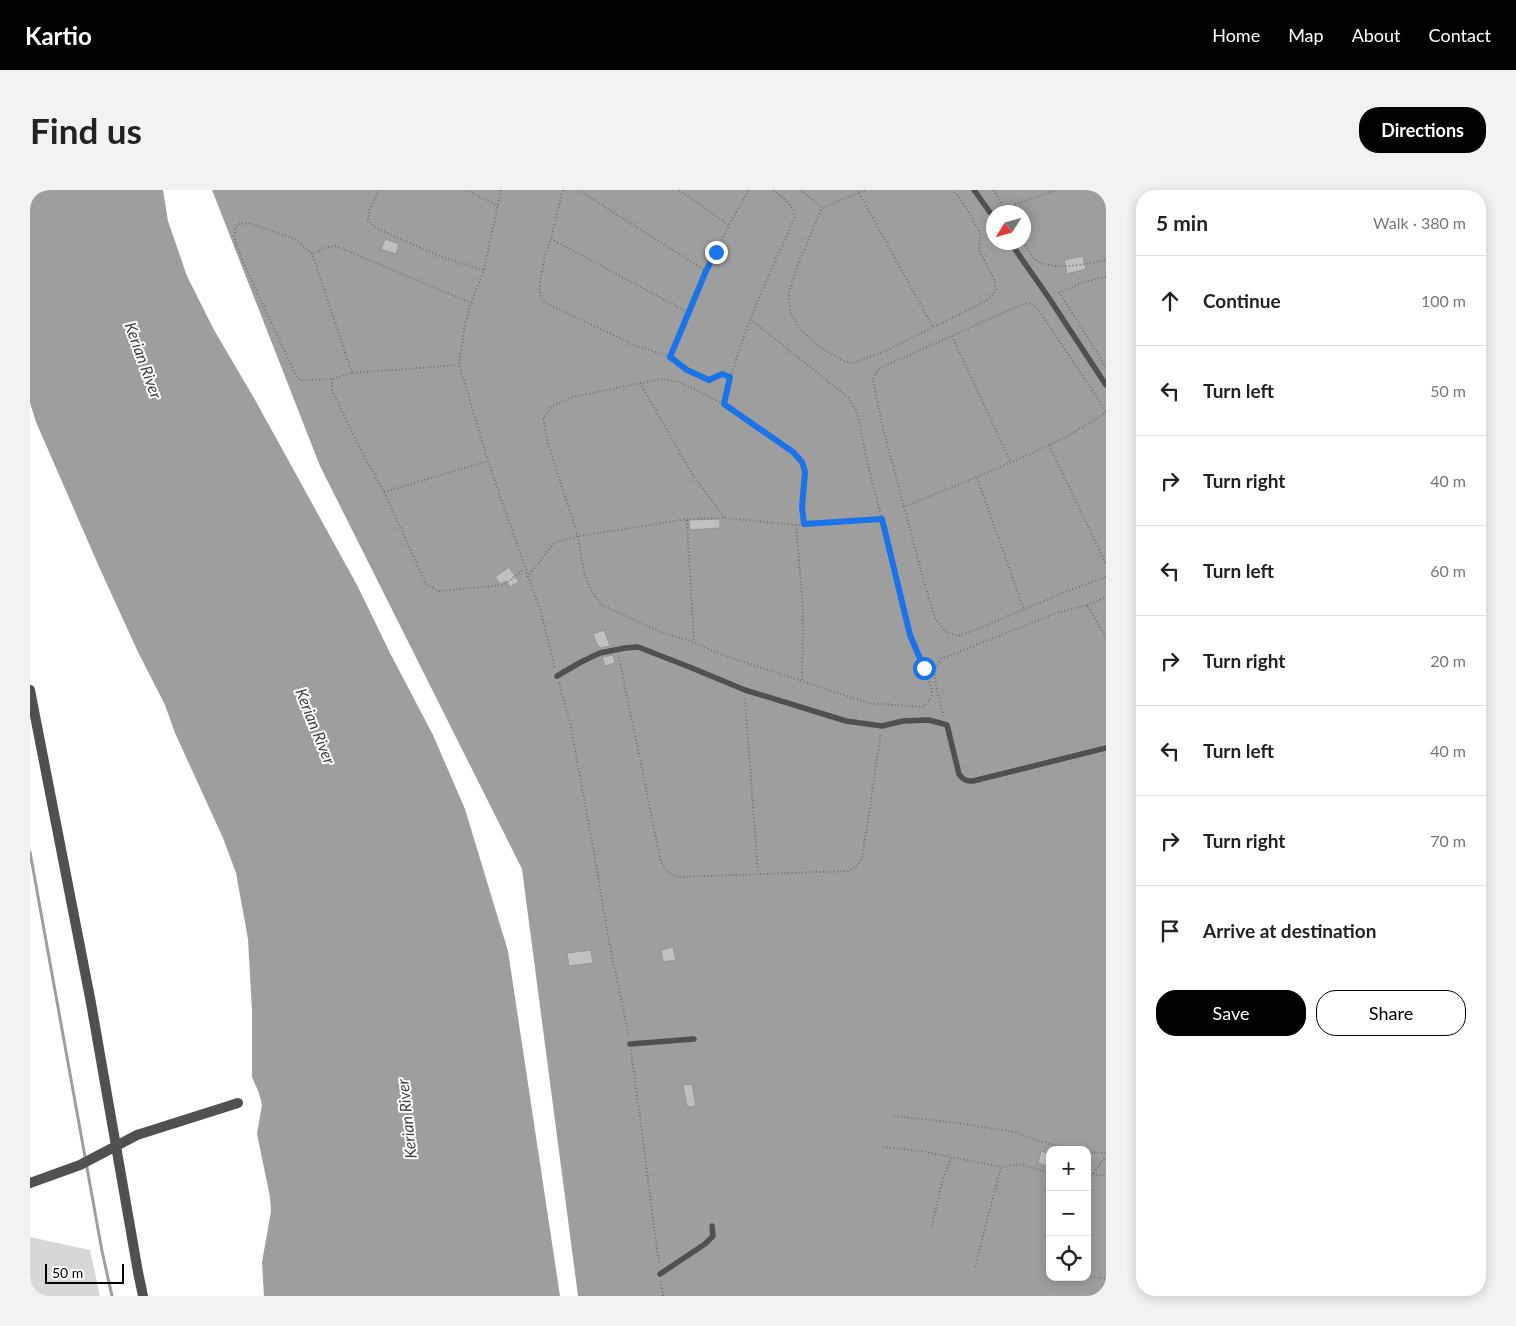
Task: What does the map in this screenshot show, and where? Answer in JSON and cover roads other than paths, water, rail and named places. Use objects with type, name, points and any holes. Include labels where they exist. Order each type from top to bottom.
[{"type":"street","points":[[30,690],[91,1003],[143,1296]]},
{"type":"street","points":[[30,1184],[80,1165],[137,1135],[238,1103]]},
{"type":"lane","points":[[974,190],[986,207]]},
{"type":"lane","points":[[1016,250],[1106,385]]},
{"type":"lane","points":[[557,676],[600,653],[638,647],[745,690],[846,721],[882,726],[903,721],[929,720],[947,725],[960,774],[962,778],[968,781],[1106,748]]},
{"type":"lane","points":[[630,1044],[694,1040]]},
{"type":"lane","points":[[660,1274],[705,1244],[713,1236],[712,1226]]},
{"type":"water","name":"Kerian River","points":[[30,190],[163,190],[168,221],[187,276],[214,330],[254,398],[357,585],[433,735],[465,809],[508,951],[560,1296],[264,1296],[262,1262],[271,1211],[270,1197],[257,1134],[262,1105],[252,1077],[252,1011],[248,939],[236,873],[223,838],[175,733],[165,705],[138,652],[100,569],[36,422],[30,403]]},
{"type":"water","points":[[212,190],[1106,190],[1106,1296],[578,1296],[522,869],[320,466]]},
{"type":"waterway","points":[[30,852],[102,1251],[112,1296]]}]
